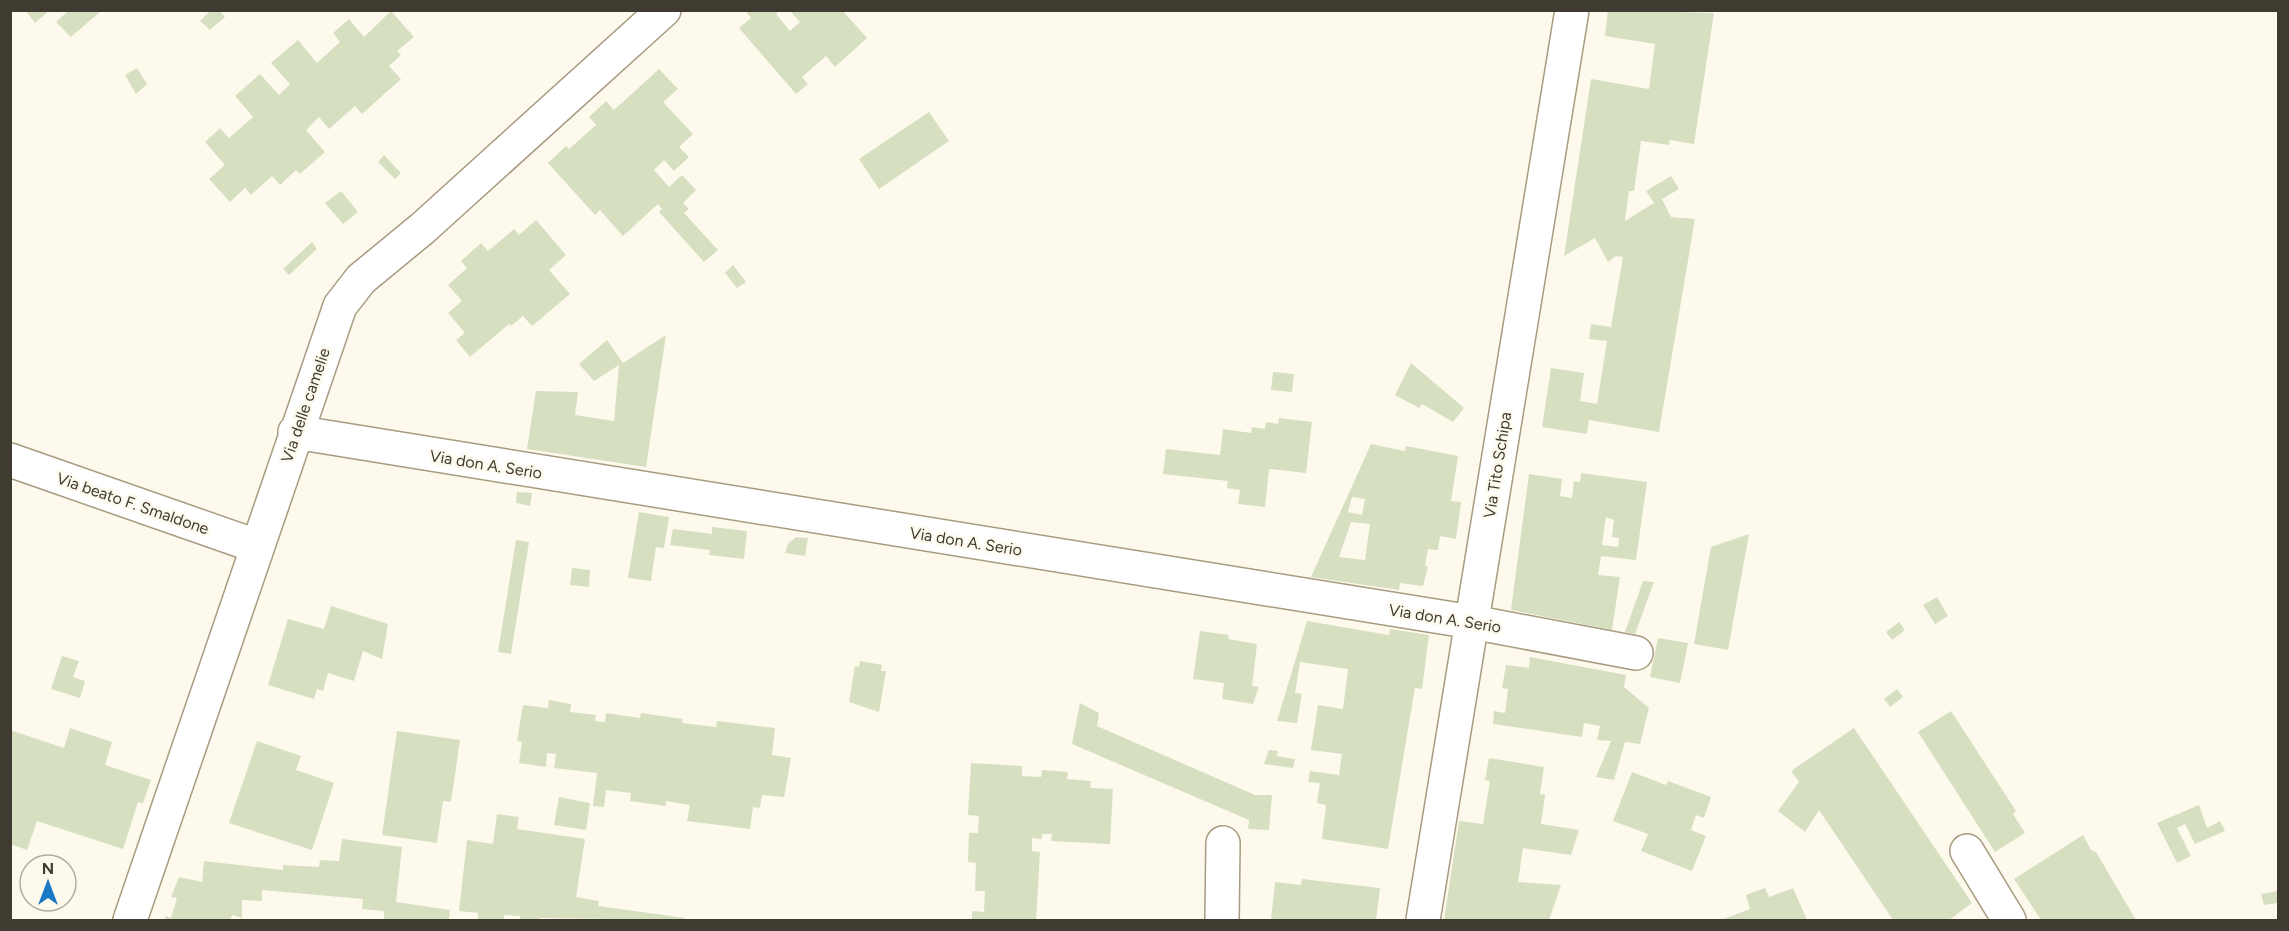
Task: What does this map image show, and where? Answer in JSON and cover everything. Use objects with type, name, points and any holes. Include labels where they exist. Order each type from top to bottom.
[{"type":"street","name":"Via delle camelie","points":[[130,921],[256,546],[340,306],[361,279],[423,228],[664,10]]},
{"type":"street","name":"Via Tito Schipa","points":[[1423,921],[1572,10]]},
{"type":"street","name":"Via don A. Serio","points":[[295,432],[1472,622],[1636,653]]},
{"type":"street","name":"Via beato F. Smaldone","points":[[10,460],[256,546]]},
{"type":"street","points":[[1222,921],[1223,843]]},
{"type":"street","points":[[1967,851],[2009,921]]},
{"type":"building","points":[[25,10],[50,10],[35,23]]},
{"type":"building","points":[[69,10],[99,10],[100,12],[71,37],[56,22]]},
{"type":"building","points":[[211,10],[219,10],[225,17],[210,30],[200,21]]},
{"type":"building","points":[[745,10],[780,10],[776,14],[790,31],[800,22],[789,10],[842,10],[867,38],[835,67],[826,56],[802,77],[808,84],[796,94],[739,28],[751,18]]},
{"type":"building","points":[[1608,10],[1714,13],[1694,144],[1670,140],[1669,145],[1641,141],[1634,191],[1629,191],[1625,221],[1654,203],[1646,191],[1671,176],[1679,189],[1662,199],[1671,217],[1695,219],[1659,432],[1589,420],[1587,434],[1542,427],[1551,368],[1584,373],[1580,401],[1597,404],[1607,341],[1589,339],[1591,324],[1611,327],[1623,257],[1616,256],[1608,262],[1595,238],[1564,256],[1591,79],[1649,89],[1655,44],[1605,36]]},
{"type":"building","points":[[391,11],[414,37],[397,51],[401,55],[389,66],[401,79],[362,114],[355,106],[329,129],[319,117],[306,130],[325,152],[300,174],[296,170],[280,185],[272,176],[251,195],[245,188],[230,202],[209,179],[225,165],[205,142],[220,128],[229,138],[253,117],[235,96],[260,74],[279,95],[290,84],[271,63],[298,40],[317,63],[340,42],[333,33],[349,19],[364,37]]},
{"type":"building","points":[[137,68],[147,84],[136,94],[125,75]]},
{"type":"building","points":[[659,69],[678,89],[663,102],[693,134],[679,147],[689,157],[674,171],[664,160],[654,170],[669,187],[682,175],[696,190],[683,203],[689,209],[684,213],[718,250],[704,262],[659,212],[662,209],[658,204],[623,236],[600,210],[595,215],[548,163],[566,146],[569,149],[596,125],[589,117],[606,101],[614,110]]},
{"type":"building","points":[[929,112],[949,141],[879,189],[859,159]]},
{"type":"building","points":[[384,155],[401,173],[395,179],[378,162]]},
{"type":"building","points":[[341,191],[358,212],[343,224],[325,203]]},
{"type":"building","points":[[536,220],[566,255],[549,270],[570,294],[532,326],[523,316],[511,326],[509,324],[470,357],[456,340],[465,333],[448,313],[462,301],[448,285],[467,268],[461,261],[481,243],[488,251],[514,229],[519,235]]},
{"type":"building","points":[[312,242],[317,249],[289,275],[283,269]]},
{"type":"building","points":[[733,265],[746,282],[737,288],[725,273]]},
{"type":"building","points":[[666,335],[646,467],[527,449],[536,391],[578,392],[575,415],[614,421],[619,365],[594,381],[579,364],[607,340],[623,363]]},
{"type":"building","points":[[1411,363],[1464,408],[1453,422],[1422,404],[1419,408],[1395,395]]},
{"type":"building","points":[[1273,372],[1294,374],[1292,392],[1271,390]]},
{"type":"building","points":[[1279,418],[1312,422],[1306,473],[1269,469],[1265,507],[1238,504],[1240,490],[1227,488],[1228,481],[1163,474],[1166,449],[1220,455],[1223,429],[1251,433],[1252,427],[1265,429],[1266,422],[1278,424]]},
{"type":"building","points":[[1371,444],[1405,451],[1406,446],[1458,456],[1451,501],[1461,502],[1456,539],[1440,536],[1438,550],[1428,549],[1425,566],[1428,566],[1423,586],[1400,583],[1399,590],[1311,577]],"holes":[[[1352,497],[1365,499],[1362,515],[1348,512]],[[1351,522],[1370,524],[1365,560],[1339,557]]]},
{"type":"building","points":[[1581,473],[1647,482],[1636,560],[1601,556],[1598,575],[1620,577],[1612,630],[1511,610],[1529,474],[1562,479],[1560,496],[1572,498],[1574,481],[1580,482]],"holes":[[[1606,517],[1614,520],[1612,537],[1619,538],[1618,547],[1602,545]]]},
{"type":"building","points":[[517,492],[532,493],[530,506],[516,503]]},
{"type":"building","points":[[639,512],[669,517],[664,548],[656,547],[651,581],[628,578]]},
{"type":"building","points":[[712,527],[747,531],[744,559],[709,555],[710,550],[670,545],[673,529],[712,534]]},
{"type":"building","points":[[1749,534],[1728,650],[1694,644],[1711,547]]},
{"type":"building","points":[[796,537],[808,538],[805,556],[785,553],[788,544]]},
{"type":"building","points":[[516,540],[529,542],[511,654],[498,652]]},
{"type":"building","points":[[572,568],[590,570],[589,587],[570,585]]},
{"type":"building","points":[[1643,581],[1654,582],[1635,634],[1625,632]]},
{"type":"building","points":[[1937,597],[1948,616],[1935,624],[1923,605]]},
{"type":"building","points":[[331,606],[388,624],[382,659],[363,651],[354,681],[328,673],[323,691],[317,689],[314,699],[268,685],[288,619],[324,629]]},
{"type":"building","points":[[1307,621],[1389,635],[1390,629],[1429,635],[1422,689],[1415,688],[1388,849],[1322,839],[1326,805],[1317,803],[1320,783],[1308,782],[1310,771],[1339,775],[1342,754],[1311,750],[1318,705],[1343,709],[1348,669],[1300,662],[1295,693],[1302,694],[1297,723],[1277,721]]},
{"type":"building","points":[[1899,622],[1905,630],[1892,640],[1886,632]]},
{"type":"building","points":[[1200,631],[1229,635],[1228,639],[1257,644],[1252,686],[1259,687],[1253,704],[1222,699],[1224,683],[1193,679]]},
{"type":"building","points":[[1658,638],[1688,643],[1680,683],[1650,677]]},
{"type":"building","points":[[62,656],[79,661],[73,677],[85,681],[80,698],[51,689]]},
{"type":"building","points":[[1530,657],[1626,675],[1624,687],[1649,708],[1640,744],[1625,742],[1614,780],[1596,777],[1611,741],[1597,740],[1600,726],[1584,723],[1582,737],[1493,724],[1494,711],[1505,713],[1508,689],[1502,688],[1506,665],[1529,668]]},
{"type":"building","points":[[860,661],[882,665],[881,671],[886,671],[879,712],[849,702],[855,666],[859,667]]},
{"type":"building","points":[[1897,689],[1903,697],[1890,707],[1884,699]]},
{"type":"building","points":[[549,700],[571,704],[570,712],[596,715],[595,721],[605,722],[606,713],[640,718],[641,713],[683,719],[682,723],[716,727],[717,721],[775,728],[772,755],[791,758],[784,797],[762,795],[760,808],[753,807],[750,829],[687,821],[690,805],[666,801],[666,806],[630,801],[631,793],[606,790],[604,807],[593,806],[597,773],[554,768],[556,754],[547,753],[546,767],[519,763],[522,742],[517,741],[523,705],[548,708]]},
{"type":"building","points":[[1080,703],[1099,713],[1097,726],[1255,795],[1272,795],[1269,830],[1248,829],[1249,820],[1072,744]]},
{"type":"building","points":[[1951,711],[2016,811],[2013,814],[2025,833],[1995,852],[1918,732]]},
{"type":"building","points":[[70,728],[112,742],[105,765],[151,780],[143,803],[138,802],[123,849],[37,821],[27,850],[10,844],[10,730],[64,748]]},
{"type":"building","points":[[1854,728],[1972,903],[1949,920],[1893,920],[1819,810],[1805,832],[1778,811],[1799,782],[1791,771]]},
{"type":"building","points":[[397,731],[460,740],[451,802],[443,801],[437,843],[382,835]]},
{"type":"building","points":[[257,741],[301,756],[296,770],[334,783],[312,850],[229,823]]},
{"type":"building","points":[[1269,750],[1278,751],[1277,756],[1295,759],[1293,768],[1264,764]]},
{"type":"building","points":[[1489,758],[1544,767],[1540,794],[1545,795],[1541,824],[1579,830],[1571,855],[1523,848],[1518,882],[1561,885],[1549,920],[1444,920],[1459,821],[1483,824],[1490,781],[1485,780]]},
{"type":"building","points":[[971,763],[1022,766],[1022,776],[1041,777],[1042,770],[1068,772],[1067,779],[1091,781],[1090,788],[1113,789],[1110,844],[1051,841],[1052,834],[1042,834],[1042,839],[1032,838],[1032,851],[1040,852],[1036,920],[972,920],[972,911],[984,912],[985,891],[975,891],[976,863],[968,862],[969,833],[978,833],[979,816],[968,815]]},
{"type":"building","points":[[1632,772],[1666,785],[1668,781],[1711,797],[1704,818],[1696,815],[1691,830],[1706,836],[1692,871],[1641,851],[1648,834],[1613,821]]},
{"type":"building","points":[[559,797],[590,803],[586,830],[554,825]]},
{"type":"building","points":[[2199,805],[2207,828],[2220,821],[2225,831],[2195,844],[2185,824],[2177,828],[2191,856],[2177,863],[2157,823]]},
{"type":"building","points":[[497,814],[519,817],[517,829],[585,839],[576,897],[599,901],[598,906],[685,918],[685,920],[540,918],[539,920],[520,920],[520,916],[504,915],[504,920],[478,920],[478,913],[459,911],[467,840],[493,844]]},
{"type":"building","points":[[2083,835],[2091,850],[2096,852],[2136,920],[2041,920],[2014,879]]},
{"type":"building","points":[[342,839],[402,847],[396,902],[450,910],[449,920],[384,920],[384,911],[362,909],[363,899],[262,890],[262,901],[242,900],[242,918],[232,915],[230,920],[164,920],[166,916],[171,918],[177,898],[171,897],[179,877],[202,882],[204,861],[283,870],[283,865],[319,867],[320,860],[339,861]]},
{"type":"building","points":[[1302,879],[1380,888],[1376,920],[1271,920],[1275,882],[1301,885]]},
{"type":"building","points":[[1765,888],[1769,897],[1793,888],[1807,920],[1721,920],[1750,909],[1746,895]]},
{"type":"building","points":[[2278,891],[2278,903],[2264,905],[2261,894]]}]
